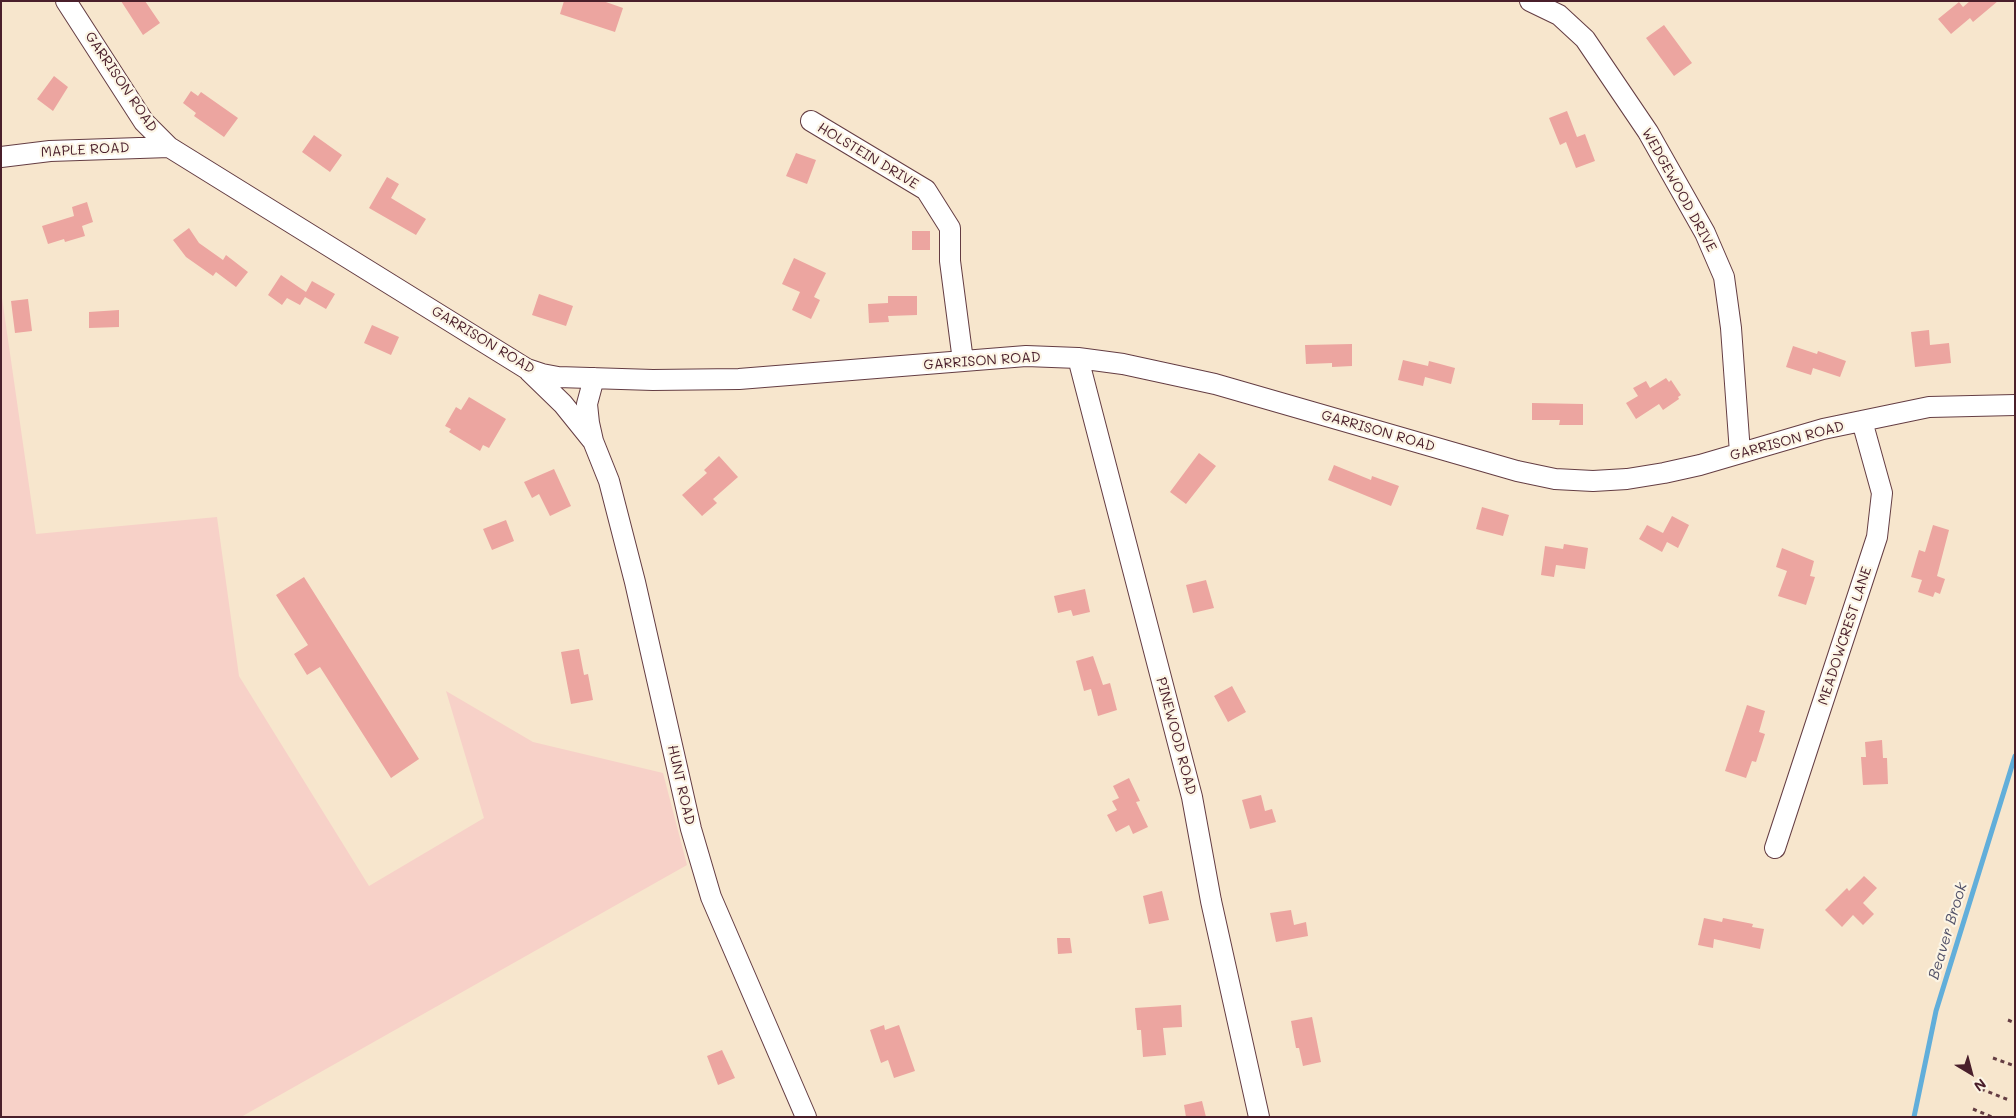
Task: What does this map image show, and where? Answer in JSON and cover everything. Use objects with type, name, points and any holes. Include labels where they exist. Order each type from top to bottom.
[{"type":"street","name":"GARRISON ROAD","points":[[66,1],[144,122],[169,147],[527,369],[558,377],[739,379],[1026,356],[1078,358],[1123,364],[1215,384],[1517,472],[1555,479],[1593,481],[1626,479],[1691,467],[1823,429],[1929,407],[2015,405]]},
{"type":"street","name":"WEDGEWOOD DRIVE","points":[[1530,1],[1559,15],[1585,38],[1648,132],[1705,233],[1724,277],[1731,328],[1740,453]]},
{"type":"street","name":"HOLSTEIN DRIVE","points":[[811,122],[926,190],[950,228],[950,261],[963,362]]},
{"type":"street","name":"MAPLE ROAD","points":[[1,157],[50,151],[169,147]]},
{"type":"street","name":"PINEWOOD ROAD","points":[[1078,358],[1192,797],[1211,901],[1259,1117]]},
{"type":"street","name":"HUNT ROAD","points":[[527,369],[563,404],[593,442]]},
{"type":"street","name":"HUNT ROAD","points":[[594,378],[587,404],[593,442],[609,481],[635,582],[691,829],[711,898],[806,1117]]},
{"type":"street","name":"MEADOWCREST LANE","points":[[1775,848],[1877,537],[1882,493],[1862,421]]},
{"type":"path","points":[[2008,1020],[2015,1023]]},
{"type":"path","points":[[1993,1058],[2015,1066]]},
{"type":"path","points":[[1981,1089],[2009,1100]]},
{"type":"path","points":[[1973,1109],[1992,1117]]},
{"type":"shaded area","points":[[1,291],[36,534],[217,517],[239,676],[369,886],[484,818],[446,691],[533,742],[663,773],[687,865],[241,1117],[1,1117]]},
{"type":"building","points":[[121,1],[145,1],[160,23],[143,35]]},
{"type":"building","points":[[564,1],[603,1],[623,8],[615,32],[560,14]]},
{"type":"building","points":[[1970,1],[1998,1],[1973,22],[1970,18],[1951,34],[1938,19],[1959,2],[1963,7]]},
{"type":"building","points":[[1664,25],[1692,63],[1674,76],[1646,38]]},
{"type":"building","points":[[54,76],[68,87],[53,111],[37,99]]},
{"type":"building","points":[[191,91],[198,96],[201,92],[238,118],[224,137],[194,116],[196,113],[183,103]]},
{"type":"building","points":[[1567,111],[1577,137],[1585,134],[1595,161],[1576,168],[1566,142],[1560,145],[1549,118]]},
{"type":"building","points":[[314,135],[342,155],[330,172],[302,152]]},
{"type":"building","points":[[796,153],[816,160],[807,184],[786,176]]},
{"type":"building","points":[[387,177],[399,184],[391,198],[426,219],[416,235],[369,208]]},
{"type":"building","points":[[87,202],[93,222],[82,226],[85,236],[65,242],[64,239],[48,244],[42,226],[74,216],[72,207]]},
{"type":"building","points":[[189,228],[199,243],[223,260],[226,255],[248,272],[236,287],[216,272],[213,276],[186,257],[173,240]]},
{"type":"building","points":[[912,231],[930,231],[930,250],[912,250]]},
{"type":"building","points":[[794,258],[826,273],[814,297],[820,300],[811,319],[792,310],[800,292],[782,284]]},
{"type":"building","points":[[281,275],[306,292],[312,281],[335,294],[326,309],[305,297],[300,305],[287,298],[282,305],[268,295]]},
{"type":"building","points":[[539,294],[573,306],[566,326],[532,315]]},
{"type":"building","points":[[888,296],[917,296],[917,315],[888,316],[889,322],[869,323],[868,304],[888,303]]},
{"type":"building","points":[[28,299],[32,331],[15,333],[11,301]]},
{"type":"building","points":[[119,310],[119,327],[89,328],[89,312]]},
{"type":"building","points":[[372,325],[399,337],[391,355],[364,343]]},
{"type":"building","points":[[1929,330],[1930,345],[1949,343],[1951,363],[1915,367],[1911,332]]},
{"type":"building","points":[[1352,344],[1352,366],[1332,367],[1332,363],[1306,364],[1305,345]]},
{"type":"building","points":[[1793,346],[1817,354],[1818,351],[1846,361],[1840,377],[1813,368],[1811,375],[1786,367]]},
{"type":"building","points":[[1403,360],[1428,366],[1429,361],[1455,368],[1451,384],[1425,377],[1423,386],[1398,380]]},
{"type":"building","points":[[1666,378],[1669,382],[1671,380],[1681,395],[1678,397],[1679,399],[1663,410],[1659,404],[1636,419],[1626,403],[1638,396],[1633,388],[1646,381],[1650,388]]},
{"type":"building","points":[[469,397],[506,419],[489,448],[483,445],[480,451],[449,432],[451,429],[445,426],[456,407],[461,410]]},
{"type":"building","points":[[1532,403],[1583,404],[1583,425],[1559,425],[1560,420],[1532,420]]},
{"type":"building","points":[[1199,453],[1216,466],[1186,504],[1170,492]]},
{"type":"building","points":[[719,456],[738,477],[713,499],[717,503],[702,516],[682,495],[707,473],[704,470]]},
{"type":"building","points":[[1334,465],[1371,480],[1372,476],[1399,486],[1391,506],[1328,480]]},
{"type":"building","points":[[554,469],[571,506],[550,516],[539,494],[532,498],[524,482]]},
{"type":"building","points":[[1482,507],[1509,515],[1503,536],[1476,529]]},
{"type":"building","points":[[1672,516],[1689,525],[1678,548],[1667,542],[1662,552],[1639,539],[1647,525],[1663,533]]},
{"type":"building","points":[[506,520],[514,541],[492,550],[483,529]]},
{"type":"building","points":[[1933,525],[1949,530],[1937,576],[1945,579],[1940,594],[1935,592],[1933,597],[1918,592],[1922,580],[1911,577],[1919,550],[1925,552]]},
{"type":"building","points":[[1564,544],[1588,548],[1585,569],[1556,565],[1554,577],[1541,575],[1545,546],[1563,549]]},
{"type":"building","points":[[1782,548],[1814,561],[1810,576],[1815,577],[1806,605],[1778,596],[1787,571],[1776,567]]},
{"type":"building","points":[[304,577],[419,759],[391,778],[320,667],[307,675],[294,654],[308,645],[276,595]]},
{"type":"building","points":[[1206,580],[1214,608],[1193,613],[1186,585]]},
{"type":"building","points":[[1085,589],[1090,612],[1073,616],[1071,610],[1058,613],[1054,596]]},
{"type":"building","points":[[579,649],[584,675],[588,674],[593,700],[571,704],[561,652]]},
{"type":"building","points":[[1093,656],[1103,685],[1110,683],[1117,710],[1098,716],[1091,689],[1084,691],[1076,661]]},
{"type":"building","points":[[1232,686],[1246,712],[1228,722],[1214,696]]},
{"type":"building","points":[[1747,705],[1765,711],[1759,732],[1765,734],[1756,762],[1752,761],[1746,778],[1725,771]]},
{"type":"building","points":[[1882,740],[1883,758],[1887,758],[1888,784],[1863,785],[1861,757],[1866,757],[1865,742]]},
{"type":"building","points":[[1129,778],[1140,801],[1136,802],[1148,827],[1133,834],[1129,825],[1116,832],[1107,815],[1117,810],[1112,801],[1119,798],[1113,786]]},
{"type":"building","points":[[1261,795],[1265,811],[1272,809],[1276,822],[1250,829],[1242,800]]},
{"type":"building","points":[[1864,876],[1877,888],[1863,903],[1874,914],[1863,925],[1853,915],[1842,927],[1825,910],[1847,888],[1849,891]]},
{"type":"building","points":[[1162,891],[1169,920],[1149,924],[1143,896]]},
{"type":"building","points":[[1291,910],[1294,925],[1306,922],[1308,936],[1276,942],[1270,913]]},
{"type":"building","points":[[1704,918],[1722,922],[1723,918],[1753,924],[1752,927],[1764,929],[1760,949],[1714,939],[1713,948],[1698,945]]},
{"type":"building","points":[[1057,938],[1070,938],[1072,953],[1058,954]]},
{"type":"building","points":[[1181,1005],[1182,1027],[1163,1028],[1166,1055],[1143,1057],[1141,1030],[1137,1030],[1135,1008]]},
{"type":"building","points":[[1312,1017],[1321,1062],[1303,1066],[1299,1048],[1296,1048],[1291,1021]]},
{"type":"building","points":[[884,1025],[885,1030],[899,1025],[915,1071],[894,1078],[888,1060],[881,1063],[870,1030]]},
{"type":"building","points":[[722,1050],[735,1078],[718,1085],[707,1056]]},
{"type":"building","points":[[1202,1101],[1206,1117],[1186,1117],[1184,1105]]},
{"type":"waterway","name":"Beaver Brook","points":[[1914,1117],[1936,1011],[2015,756]]}]
